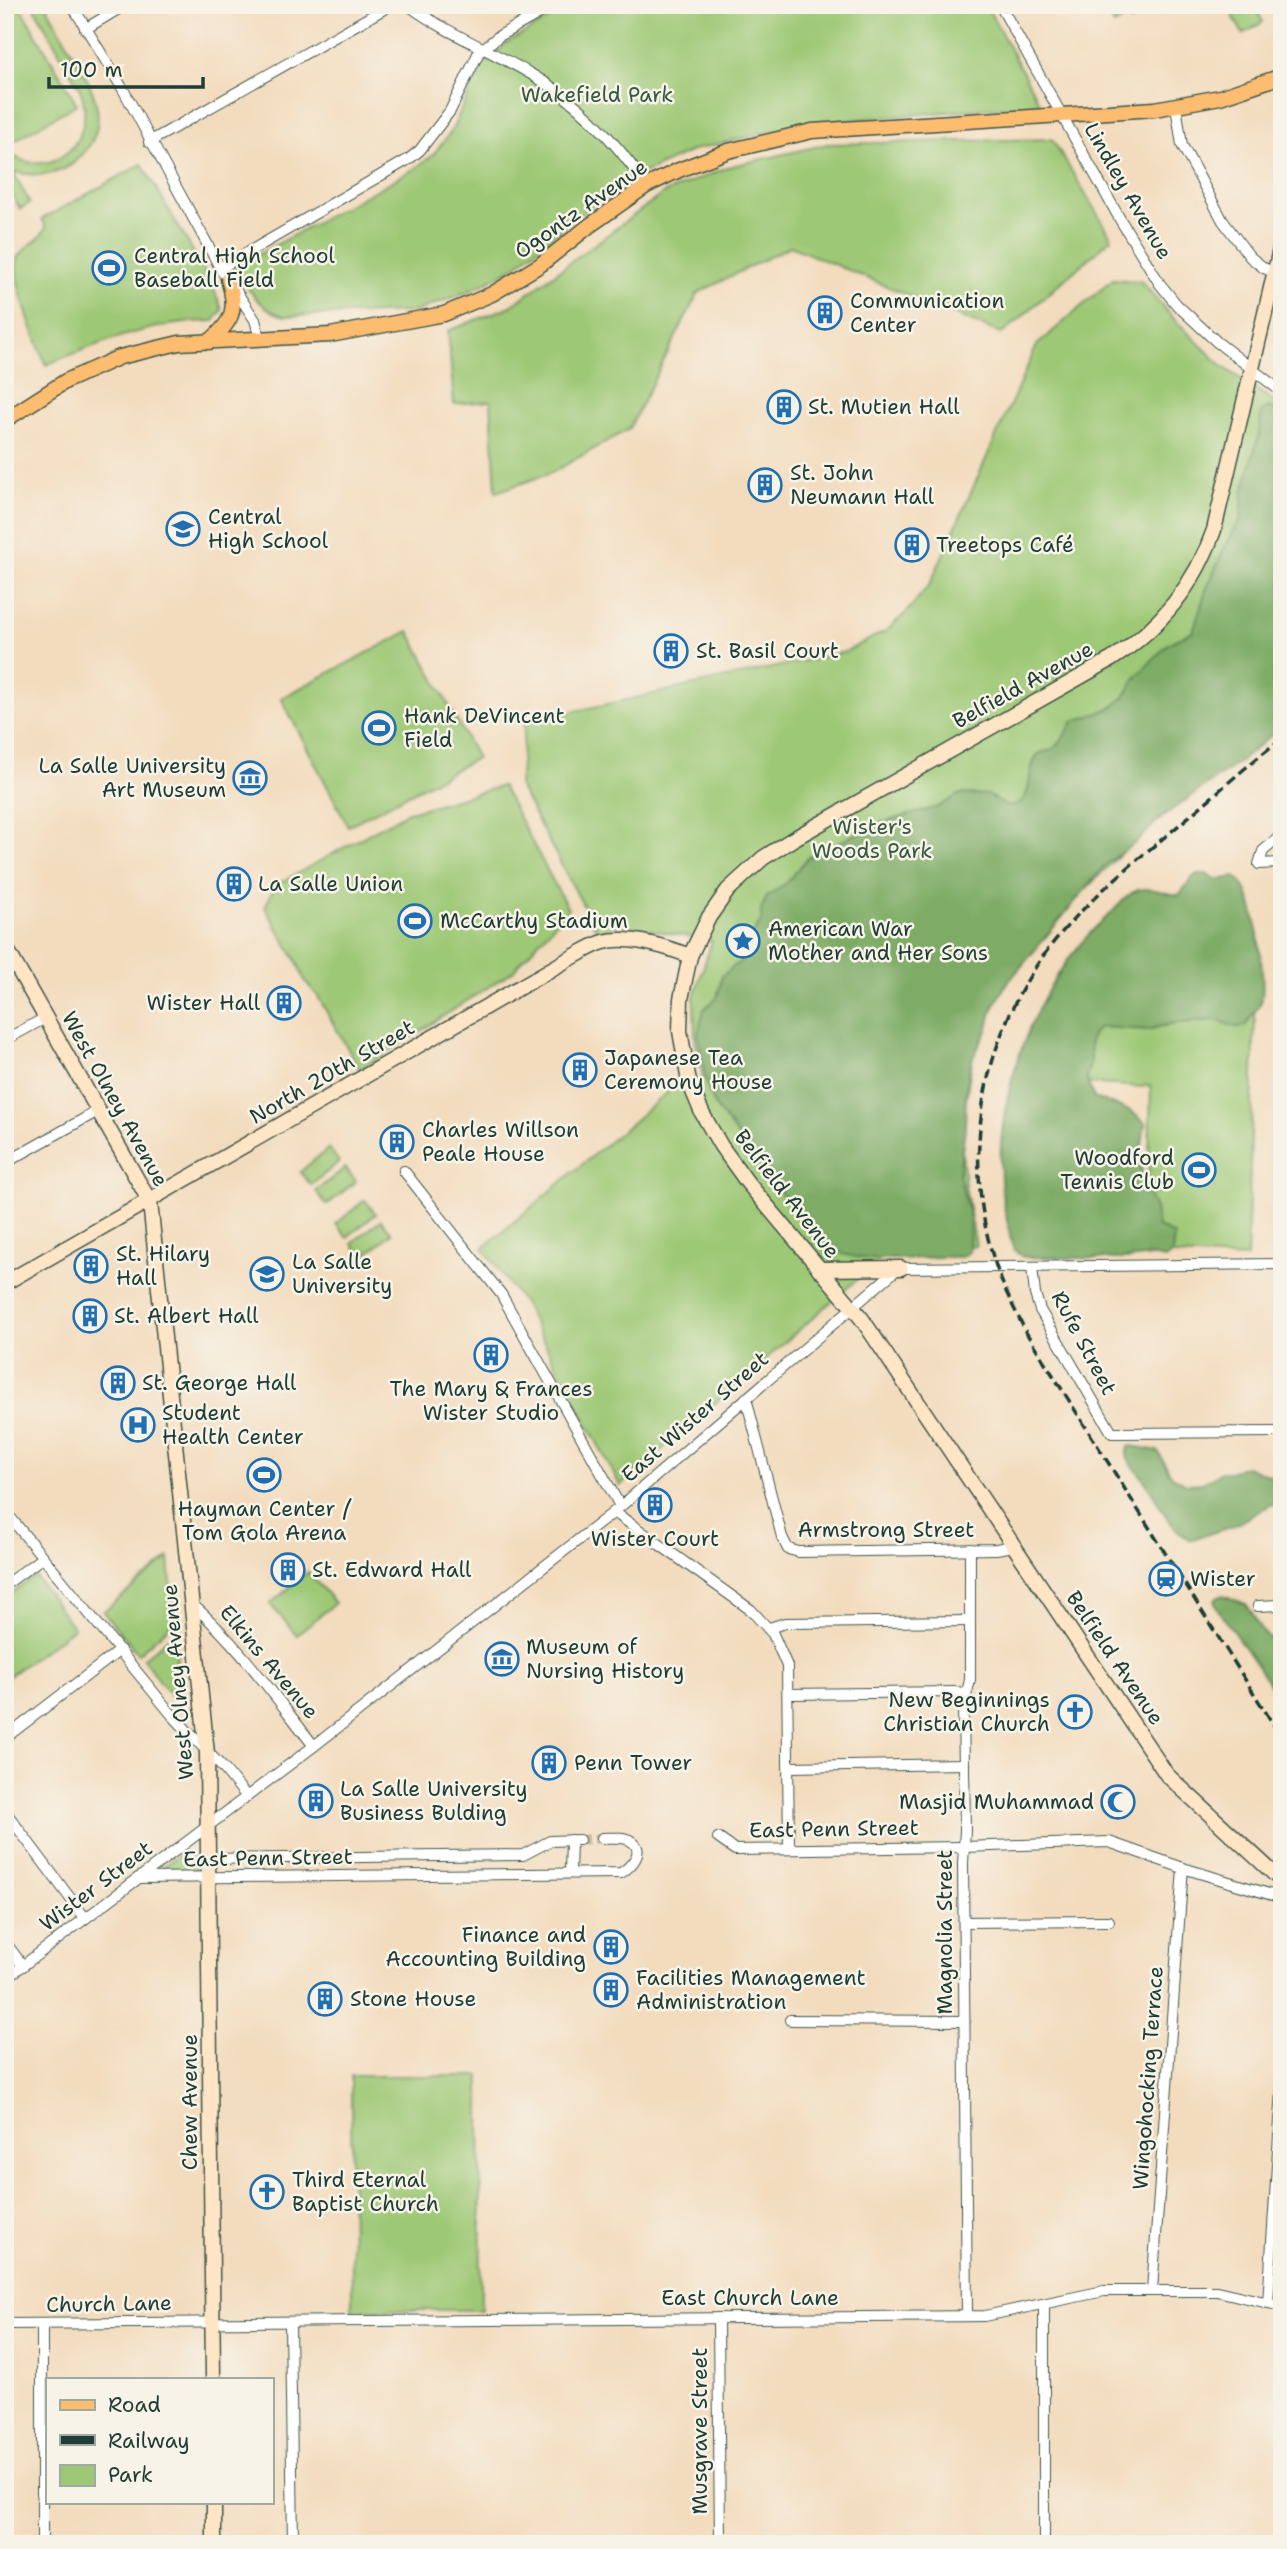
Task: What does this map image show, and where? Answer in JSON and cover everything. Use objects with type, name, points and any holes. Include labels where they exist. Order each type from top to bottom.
[{"type":"main road","name":"Ogontz Avenue","points":[[5,420],[66,380],[120,357],[179,343],[330,335],[444,314],[492,294],[540,265],[646,186],[728,151],[812,131],[1176,106],[1220,97],[1282,76]]},
{"type":"main road","points":[[209,342],[230,322],[233,315],[232,292],[224,274]]},
{"type":"street","points":[[72,5],[124,91],[149,142],[224,274],[255,320],[260,338]]},
{"type":"street","points":[[85,29],[125,5]]},
{"type":"street","points":[[149,142],[391,5]]},
{"type":"street","points":[[408,5],[429,20],[534,75],[581,110],[614,143],[646,186]]},
{"type":"street","points":[[224,274],[415,155],[450,111],[473,60],[483,48],[554,5]]},
{"type":"street","name":"Lindley Avenue","points":[[1000,5],[1160,285],[1195,323],[1282,392]]},
{"type":"street","points":[[1176,106],[1182,145],[1223,221],[1250,257],[1275,273]]},
{"type":"street","name":"Belfield Avenue","points":[[1282,242],[1209,546],[1187,587],[1160,621],[1137,642],[1112,659],[763,858],[739,879],[717,904],[690,956],[681,999],[680,1031],[685,1066],[694,1097],[710,1129],[734,1166],[852,1307],[1167,1775],[1282,1881]]},
{"type":"street","points":[[1282,835],[1263,851],[1259,864],[1282,863]]},
{"type":"street","name":"North 20th Street","points":[[5,1283],[604,941],[630,941],[667,947],[690,956]]},
{"type":"street","name":"West Olney Avenue","points":[[5,946],[150,1202],[207,1753],[210,1824]]},
{"type":"street","points":[[5,1040],[45,1018]]},
{"type":"street","points":[[5,1163],[98,1111]]},
{"type":"street","points":[[404,1171],[501,1294],[617,1509],[751,1610],[769,1628],[783,1655],[789,1694],[789,1849]]},
{"type":"street","points":[[819,1269],[1282,1264]]},
{"type":"street","name":"Rufe Street","points":[[1032,1267],[1035,1294],[1043,1317],[1112,1433],[1282,1432]]},
{"type":"street","name":"East Wister Street","points":[[210,1824],[617,1509],[889,1275],[901,1268]]},
{"type":"street","name":"Armstrong Street","points":[[746,1398],[782,1537],[788,1549],[799,1552],[996,1549],[1014,1546]]},
{"type":"street","points":[[5,1511],[178,1722],[247,1797]]},
{"type":"street","name":"Magnolia Street","points":[[967,2316],[963,1708],[970,1680],[970,1549]]},
{"type":"street","points":[[5,1585],[43,1557]]},
{"type":"street","name":"Elkins Avenue","points":[[192,1604],[211,1620],[314,1746]]},
{"type":"street","points":[[1258,1606],[1282,1605]]},
{"type":"street","points":[[769,1628],[785,1623],[970,1621]]},
{"type":"street","points":[[5,1738],[120,1650]]},
{"type":"street","points":[[789,1694],[955,1692],[966,1695]]},
{"type":"street","points":[[790,1766],[964,1764]]},
{"type":"street","points":[[5,1811],[85,1917]]},
{"type":"street","name":"Chew Avenue","points":[[210,1824],[213,2378]]},
{"type":"street","name":"Wister Street","points":[[5,1979],[210,1824]]},
{"type":"street","name":"East Penn Street","points":[[138,1878],[621,1873],[634,1865],[637,1859],[636,1847],[631,1841],[618,1837],[602,1838]]},
{"type":"street","name":"East Penn Street","points":[[718,1838],[735,1850],[1109,1842],[1282,1898]]},
{"type":"street","name":"East Penn Street","points":[[209,1859],[523,1855],[550,1841],[575,1840],[570,1873]]},
{"type":"street","name":"Wingohocking Terrace","points":[[1152,2290],[1183,1868]]},
{"type":"street","points":[[964,1922],[1109,1921]]},
{"type":"street","points":[[5,1942],[23,1966]]},
{"type":"street","points":[[790,2020],[964,2021]]},
{"type":"street","points":[[1268,2303],[1282,2090]]},
{"type":"street","name":"East Church Lane","points":[[213,2322],[967,2316],[996,2315],[1104,2291],[1152,2290],[1217,2291],[1282,2305]]},
{"type":"street","points":[[1044,2305],[1044,2544]]},
{"type":"street","name":"Musgrave Street","points":[[718,2319],[720,2544]]},
{"type":"street","name":"Church Lane","points":[[5,2324],[213,2322]]},
{"type":"street","points":[[290,2323],[293,2544]]},
{"type":"street","points":[[42,2325],[42,2544]]},
{"type":"street","points":[[214,2504],[214,2544]]},
{"type":"green space","points":[[5,5],[19,5],[77,104],[10,143],[5,136]]},
{"type":"green space","points":[[33,5],[46,5],[89,83],[98,121],[89,147],[71,165],[47,174],[13,172],[30,203],[20,209],[5,183],[5,151],[23,160],[40,163],[55,160],[68,152],[83,125],[84,107],[80,89]]},
{"type":"green space","name":"Wakefield Park","points":[[574,5],[986,5],[1040,104],[803,124],[696,149],[617,185],[513,268],[472,290],[414,312],[285,316],[268,309],[255,297],[234,268],[414,169],[433,155],[451,132],[482,65],[508,42]]},
{"type":"green space","points":[[1145,5],[1148,12],[1131,22],[1127,17],[1114,25],[1103,6]]},
{"type":"green space","points":[[1227,5],[1254,5],[1263,22],[1243,34]]},
{"type":"green space","points":[[1052,139],[1112,238],[1002,334],[790,246],[698,293],[629,429],[551,473],[496,492],[491,401],[454,404],[448,331],[511,306],[664,193],[728,167],[828,144]]},
{"type":"green space","name":"Central High School Baseball Field","points":[[142,164],[212,284],[222,310],[214,321],[169,325],[128,334],[46,365],[21,295],[18,259],[44,232],[46,227],[42,219]]},
{"type":"green space","name":"Wister's Woods Park","points":[[1113,279],[1141,281],[1172,317],[1222,366],[1282,407],[1282,720],[1132,842],[1019,957],[975,1044],[968,1086],[961,1139],[965,1186],[976,1246],[885,1255],[620,1486],[525,1306],[483,1248],[674,1087],[703,1079],[695,1039],[694,997],[712,941],[625,925],[597,931],[519,786],[525,722],[845,652],[886,631],[906,613],[930,584],[1037,345]]},
{"type":"green space","points":[[1268,407],[1282,412],[1282,726],[1242,760],[1159,819],[1139,840],[1106,864],[1005,986],[993,1008],[987,1031],[971,1061],[966,1088],[965,1127],[959,1175],[970,1217],[969,1252],[961,1257],[874,1259],[841,1253],[828,1247],[785,1198],[715,1106],[707,1086],[698,1034],[704,1009],[717,998],[722,976],[749,952],[767,897],[786,883],[808,857],[877,824],[938,807],[960,794],[988,795],[1007,806],[1022,801],[1028,788],[1032,766],[1039,754],[1056,746],[1073,721],[1114,706],[1124,697],[1137,676],[1168,644],[1193,631],[1206,590],[1241,518],[1243,493],[1259,433],[1261,413]]},
{"type":"green space","name":"Hank DeVincent Field","points":[[409,631],[477,758],[348,826],[281,698]]},
{"type":"green space","name":"McCarthy Stadium","points":[[502,786],[568,909],[513,971],[360,1070],[317,995],[305,981],[265,907],[275,886],[406,813]]},
{"type":"green space","points":[[1198,874],[1206,874],[1217,880],[1235,877],[1248,896],[1254,913],[1260,952],[1263,987],[1260,1005],[1246,1026],[1240,1028],[1214,1020],[1170,1024],[1148,1030],[1100,1027],[1093,1033],[1090,1041],[1091,1060],[1086,1078],[1094,1098],[1131,1111],[1145,1123],[1141,1150],[1142,1178],[1155,1209],[1158,1227],[1174,1235],[1172,1254],[1165,1259],[1152,1256],[1128,1259],[1023,1257],[1012,1245],[1007,1220],[1001,1181],[1001,1139],[1008,1096],[1020,1054],[1036,1014],[1057,976],[1082,942],[1126,897],[1143,889],[1179,895]]},
{"type":"green space","name":"Woodford Tennis Club","points":[[1087,1008],[1255,1014],[1247,1258],[1146,1254],[1151,1086],[1084,1083]]},
{"type":"green space","points":[[329,1148],[339,1162],[311,1185],[300,1172]]},
{"type":"green space","points":[[345,1168],[356,1181],[327,1205],[316,1191]]},
{"type":"green space","points":[[365,1200],[376,1214],[347,1237],[336,1224]]},
{"type":"green space","points":[[381,1220],[392,1233],[363,1257],[352,1243]]},
{"type":"green space","points":[[1128,1447],[1158,1451],[1171,1475],[1187,1484],[1202,1483],[1221,1472],[1230,1472],[1246,1466],[1270,1476],[1282,1476],[1282,1504],[1270,1505],[1233,1526],[1190,1540],[1169,1520],[1129,1461]]},
{"type":"green space","points":[[169,1558],[174,1622],[138,1654],[103,1612]]},
{"type":"green space","points":[[308,1572],[335,1603],[297,1635],[270,1604]]},
{"type":"green space","points":[[35,1576],[74,1628],[5,1679],[5,1598]]},
{"type":"green space","points":[[1223,1595],[1246,1604],[1260,1628],[1273,1641],[1282,1639],[1282,1702],[1215,1605],[1215,1599]]},
{"type":"green space","points":[[174,1633],[181,1697],[173,1698],[143,1659]]},
{"type":"green space","points":[[182,1853],[197,1859],[195,1871],[155,1872]]},
{"type":"green space","points":[[351,2076],[480,2076],[481,2310],[352,2310]]},
{"type":"tunnel","points":[[579,1840],[602,1838]]},
{"type":"railway","points":[[1282,738],[1107,886],[1049,948],[1026,983],[1007,1021],[993,1060],[979,1142],[985,1225],[996,1266],[1010,1301],[1027,1334],[1282,1738]]},
{"type":"place","name":"Central High School Baseball Field","points":[[109,268]]},
{"type":"place","name":"Communication Center","points":[[825,313]]},
{"type":"place","name":"St. Mutien Hall","points":[[784,407]]},
{"type":"place","name":"St. John Neumann Hall","points":[[765,485]]},
{"type":"place","name":"Central High School","points":[[183,529]]},
{"type":"place","name":"Treetops Café","points":[[912,545]]},
{"type":"place","name":"St. Basil Court","points":[[671,651]]},
{"type":"place","name":"Hank DeVincent Field","points":[[379,728]]},
{"type":"place","name":"La Salle University Art Museum","points":[[250,778]]},
{"type":"place","name":"La Salle Union","points":[[234,884]]},
{"type":"place","name":"McCarthy Stadium","points":[[415,921]]},
{"type":"place","name":"American War Mother and Her Sons","points":[[743,941]]},
{"type":"place","name":"Wister Hall","points":[[284,1003]]},
{"type":"place","name":"Japanese Tea Ceremony House","points":[[580,1070]]},
{"type":"place","name":"Charles Willson Peale House","points":[[397,1142]]},
{"type":"place","name":"Woodford Tennis Club","points":[[1199,1170]]},
{"type":"place","name":"St. Hilary Hall","points":[[91,1266]]},
{"type":"place","name":"La Salle University","points":[[267,1274]]},
{"type":"place","name":"St. Albert Hall","points":[[90,1316]]},
{"type":"place","name":"The Mary & Frances Wister Studio","points":[[491,1355]]},
{"type":"place","name":"St. George Hall","points":[[118,1383]]},
{"type":"place","name":"Student Health Center","points":[[138,1425]]},
{"type":"place","name":"Hayman Center / Tom Gola Arena","points":[[264,1475]]},
{"type":"place","name":"Wister Court","points":[[655,1505]]},
{"type":"place","name":"St. Edward Hall","points":[[288,1570]]},
{"type":"place","name":"Wister","points":[[1166,1579]]},
{"type":"place","name":"Museum of Nursing History","points":[[502,1659]]},
{"type":"place","name":"New Beginnings Christian Church","points":[[1075,1712]]},
{"type":"place","name":"Penn Tower","points":[[549,1763]]},
{"type":"place","name":"La Salle University Business Bulding","points":[[316,1801]]},
{"type":"place","name":"Masjid Muhammad","points":[[1118,1802]]},
{"type":"place","name":"Finance and Accounting Building","points":[[611,1947]]},
{"type":"place","name":"Facilities Management Administration","points":[[611,1990]]},
{"type":"place","name":"Stone House","points":[[325,1999]]},
{"type":"place","name":"Third Eternal Baptist Church","points":[[267,2192]]}]
